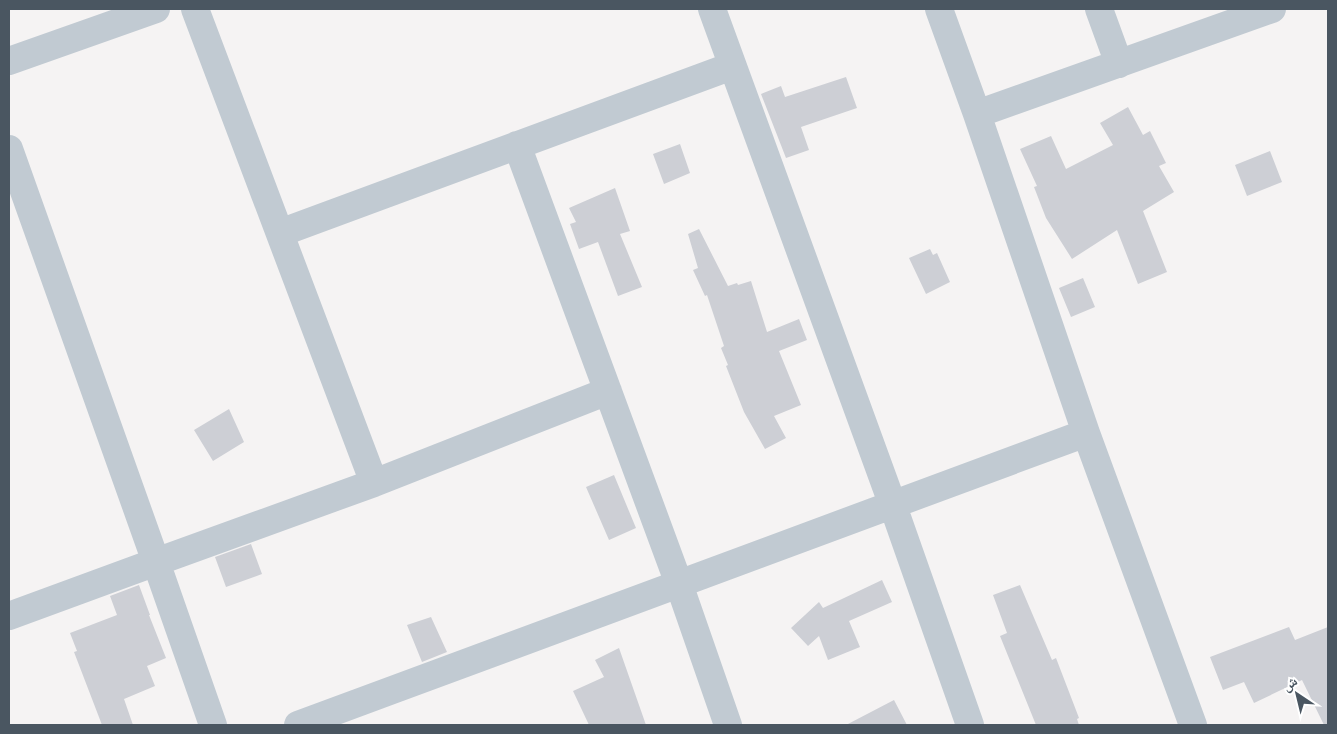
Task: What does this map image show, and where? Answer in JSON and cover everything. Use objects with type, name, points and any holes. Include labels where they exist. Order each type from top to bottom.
[{"type":"street","points":[[9,61],[156,9]]},
{"type":"street","points":[[195,9],[374,483]]},
{"type":"street","points":[[712,9],[892,503],[970,725]]},
{"type":"street","points":[[939,9],[977,114],[1086,433],[1194,725]]},
{"type":"street","points":[[1099,9],[1119,64]]},
{"type":"street","points":[[977,114],[1272,9]]},
{"type":"street","points":[[280,233],[732,66]]},
{"type":"street","points":[[517,145],[679,584],[728,725]]},
{"type":"street","points":[[9,149],[213,725]]},
{"type":"street","points":[[9,616],[374,483],[608,390]]},
{"type":"street","points":[[298,725],[892,503],[1086,433]]},
{"type":"building","points":[[846,77],[857,108],[801,127],[809,150],[786,158],[761,94],[781,86],[785,97]]},
{"type":"building","points":[[1128,107],[1143,135],[1150,131],[1166,163],[1159,166],[1174,192],[1143,211],[1167,272],[1138,284],[1117,230],[1072,259],[1046,218],[1034,187],[1037,186],[1020,149],[1051,136],[1066,169],[1113,145],[1100,123]]},
{"type":"building","points":[[680,144],[690,173],[664,184],[653,154]]},
{"type":"building","points":[[1270,151],[1282,182],[1247,196],[1235,165]]},
{"type":"building","points":[[615,188],[630,231],[620,234],[642,287],[618,296],[598,242],[579,249],[570,224],[576,222],[569,208]]},
{"type":"building","points":[[699,229],[728,286],[751,281],[767,332],[799,319],[807,340],[779,351],[801,405],[774,416],[786,438],[765,449],[744,412],[726,366],[728,365],[721,348],[724,346],[707,295],[705,296],[693,270],[698,268],[688,234]]},
{"type":"building","points":[[930,249],[933,255],[937,253],[950,282],[926,294],[909,258]]},
{"type":"building","points":[[1083,278],[1095,307],[1071,317],[1059,288]]},
{"type":"building","points":[[229,409],[244,442],[213,461],[194,430]]},
{"type":"building","points":[[614,475],[636,528],[609,540],[586,487]]},
{"type":"building","points":[[251,544],[262,574],[226,587],[215,557]]},
{"type":"building","points":[[882,580],[892,602],[849,621],[860,647],[828,660],[819,636],[808,646],[791,628],[819,602],[823,608]]},
{"type":"building","points":[[139,585],[166,658],[147,666],[155,686],[124,699],[133,725],[102,725],[74,652],[77,651],[70,633],[117,615],[110,596]]},
{"type":"building","points":[[1020,585],[1052,660],[1056,658],[1079,718],[1077,719],[1079,725],[1036,725],[1000,636],[1007,633],[993,595]]},
{"type":"building","points":[[431,617],[447,652],[422,662],[407,625]]},
{"type":"building","points":[[1289,627],[1295,640],[1328,627],[1328,725],[1324,725],[1302,680],[1254,703],[1244,682],[1223,690],[1210,657]]},
{"type":"building","points":[[619,648],[646,725],[589,725],[573,691],[604,677],[595,660]]},
{"type":"building","points":[[894,700],[907,725],[846,725]]}]
